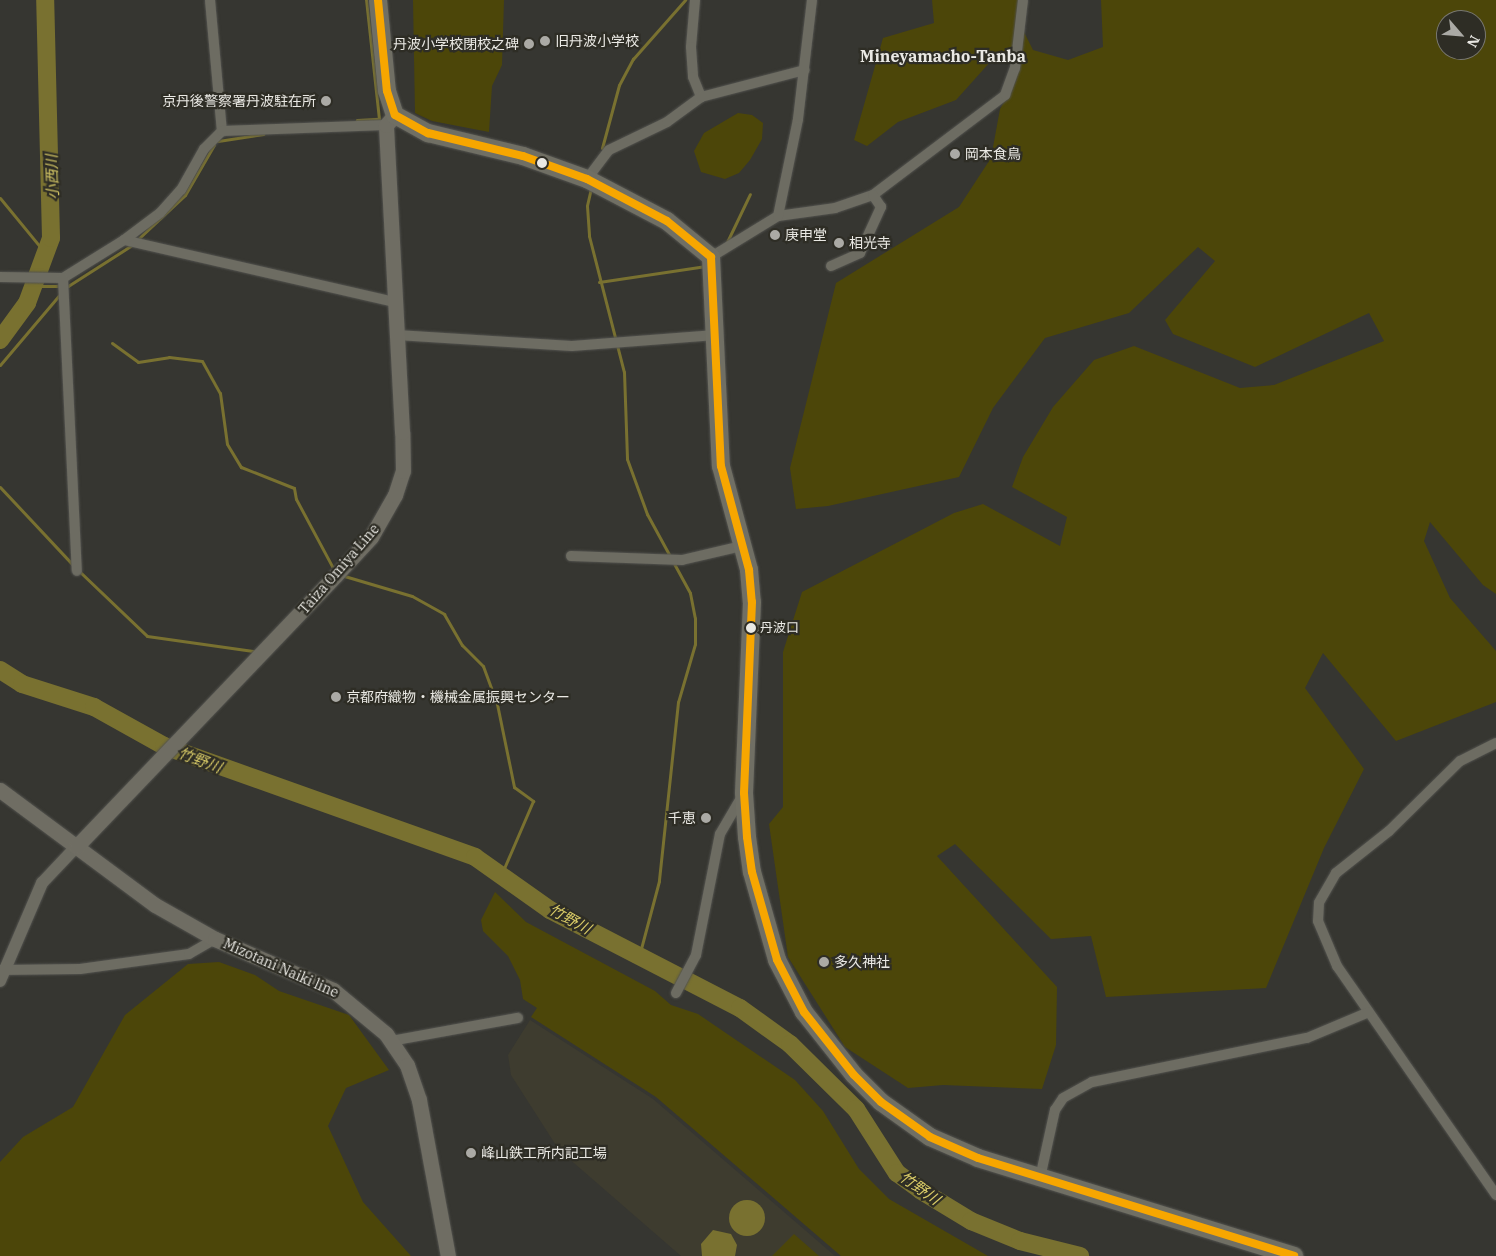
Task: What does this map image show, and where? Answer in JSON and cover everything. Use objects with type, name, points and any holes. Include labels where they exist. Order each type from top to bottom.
[{"type":"highway","points":[[378,0],[390,120],[428,133],[523,156],[587,179],[667,221],[711,257],[721,466],[742,546],[752,602],[744,793],[752,872],[777,960],[804,1012],[881,1102],[930,1137],[1040,1178],[1294,1256]]},
{"type":"main road","name":"Taiza Omiya Line","points":[[77,846],[131,792],[370,537],[395,495],[402,471],[390,120]]},
{"type":"main road","points":[[0,790],[77,846]]},
{"type":"main road","name":"Mizotani Naiki line","points":[[77,846],[155,905],[215,939],[333,990],[359,1007],[391,1041],[408,1065],[419,1100],[448,1256]]},
{"type":"street","points":[[210,0],[222,131]]},
{"type":"street","points":[[695,0],[691,47],[693,77],[702,97]]},
{"type":"street","points":[[778,216],[805,70],[812,0]]},
{"type":"street","points":[[711,257],[778,216],[836,208],[873,195],[1004,95],[1015,68],[1023,0]]},
{"type":"street","points":[[587,179],[609,150],[667,122],[702,97],[805,70]]},
{"type":"street","points":[[0,277],[63,278],[124,240],[176,196],[213,136],[222,131],[390,120]]},
{"type":"street","points":[[831,266],[860,253],[881,207],[873,195]]},
{"type":"street","points":[[124,240],[395,302]]},
{"type":"street","points":[[63,278],[77,571]]},
{"type":"street","points":[[397,335],[572,346],[716,335]]},
{"type":"street","points":[[571,556],[682,560],[742,546]]},
{"type":"street","points":[[1496,743],[1460,761],[1389,831],[1336,873],[1325,889],[1318,921],[1322,937],[1369,1012],[1496,1195]]},
{"type":"street","points":[[676,993],[696,955],[711,861],[720,834],[744,793]]},
{"type":"street","points":[[77,846],[42,883],[1,974],[80,969],[189,954],[215,939]]},
{"type":"street","points":[[1040,1178],[1055,1110],[1064,1098],[1092,1082],[1307,1038],[1369,1012]]},
{"type":"street","points":[[391,1041],[518,1018]]},
{"type":"shaded area","points":[[413,0],[504,0],[502,65],[492,86],[489,132],[432,121],[415,113]]},
{"type":"shaded area","points":[[932,0],[1021,0],[1012,64],[991,61],[956,100],[898,122],[867,146],[854,140],[883,38],[934,23]]},
{"type":"shaded area","points":[[1101,0],[1496,0],[1496,594],[1483,585],[1430,522],[1424,541],[1450,598],[1496,651],[1496,702],[1396,741],[1323,653],[1305,688],[1364,769],[1324,848],[1266,988],[1106,997],[1091,936],[1051,939],[955,844],[937,856],[1057,987],[1056,1045],[1042,1089],[943,1085],[908,1088],[845,1047],[788,957],[769,824],[783,807],[783,652],[802,592],[954,513],[983,504],[1060,546],[1067,517],[1012,487],[1023,457],[1053,407],[1094,360],[1134,346],[1240,388],[1274,385],[1384,341],[1369,313],[1255,367],[1173,334],[1165,320],[1215,261],[1198,247],[1129,313],[1045,338],[993,408],[959,477],[828,506],[796,509],[790,468],[836,283],[959,207],[991,158],[1000,109],[1016,81],[1024,32],[1033,50],[1068,60],[1103,47]]},
{"type":"shaded area","points":[[738,113],[752,115],[763,123],[762,139],[750,160],[739,173],[725,179],[701,172],[694,151],[704,133]]},
{"type":"shaded area","points":[[495,892],[526,922],[655,991],[671,1005],[698,1014],[795,1080],[823,1111],[859,1169],[889,1199],[988,1256],[841,1256],[656,1097],[531,1017],[537,1008],[523,999],[520,980],[508,956],[483,931],[481,920]]},
{"type":"shaded area","points":[[219,962],[255,975],[279,991],[349,1015],[389,1070],[346,1088],[328,1126],[363,1202],[411,1256],[0,1256],[0,1162],[23,1137],[73,1107],[125,1015],[188,964]]},
{"type":"shaded area","points":[[530,1020],[653,1099],[835,1256],[681,1256],[559,1150],[511,1075],[508,1055]]},
{"type":"shaded area","points":[[747,1200],[754,1201],[760,1205],[764,1211],[764,1225],[760,1231],[754,1235],[747,1236],[740,1235],[734,1231],[730,1225],[729,1218],[730,1211],[734,1205],[740,1201]]},
{"type":"shaded area","points":[[713,1230],[731,1234],[737,1245],[735,1256],[702,1256],[701,1244]]},
{"type":"shaded area","points":[[794,1234],[819,1256],[772,1256]]},
{"type":"waterway","name":"小西川","points":[[0,340],[27,303],[51,238],[45,0]]},
{"type":"waterway","points":[[355,124],[357,120],[379,119],[366,0]]},
{"type":"waterway","points":[[602,148],[619,85],[633,59],[685,0]]},
{"type":"waterway","points":[[218,141],[263,134]]},
{"type":"waterway","points":[[137,240],[185,195],[214,145]]},
{"type":"waterway","points":[[591,188],[587,206],[589,236],[624,372],[627,459],[647,514],[690,593],[695,618],[695,644],[678,702],[659,881],[639,956]]},
{"type":"waterway","points":[[727,242],[750,194]]},
{"type":"waterway","points":[[0,198],[46,254]]},
{"type":"waterway","points":[[35,286],[68,286],[132,245]]},
{"type":"waterway","points":[[599,282],[706,266]]},
{"type":"waterway","points":[[0,365],[61,293]]},
{"type":"waterway","points":[[112,343],[138,362],[169,357],[202,361],[220,393],[227,444],[241,467],[294,488],[296,499],[334,570]]},
{"type":"waterway","points":[[0,487],[73,565]]},
{"type":"waterway","points":[[79,571],[147,636],[253,651]]},
{"type":"waterway","points":[[341,575],[412,596],[444,614],[462,645],[483,666],[497,704],[514,787],[533,801],[502,873]]},
{"type":"waterway","name":"竹野川","points":[[0,670],[22,684],[94,707],[164,746],[475,857],[550,910],[740,1008],[790,1044],[856,1109],[897,1173],[920,1190],[971,1221],[1020,1241],[1080,1256]]},
{"type":"transit line","points":[[378,0],[387,91],[395,115],[428,133],[523,156],[587,179],[667,221],[711,257],[721,466],[749,570],[752,602],[744,793],[747,837],[752,872],[777,960],[804,1012],[854,1075],[881,1102],[930,1137],[978,1158],[1294,1256]]},
{"type":"place","name":"旧丹波小学校","points":[[545,41]]},
{"type":"place","name":"丹波小学校閉校之碑","points":[[529,44]]},
{"type":"place","name":"京丹後警察署丹波駐在所","points":[[326,101]]},
{"type":"place","name":"岡本食鳥","points":[[955,154]]},
{"type":"place","name":"庚申堂","points":[[775,235]]},
{"type":"place","name":"相光寺","points":[[839,243]]},
{"type":"place","name":"丹波口","points":[[751,628]]},
{"type":"place","name":"京都府織物・機械金属振興センター","points":[[336,697]]},
{"type":"place","name":"千恵","points":[[706,818]]},
{"type":"place","name":"多久神社","points":[[824,962]]},
{"type":"place","name":"峰山鉄工所内記工場","points":[[471,1153]]},
{"type":"district","name":"Mineyamacho-Tanba","points":[[943,56]]}]
